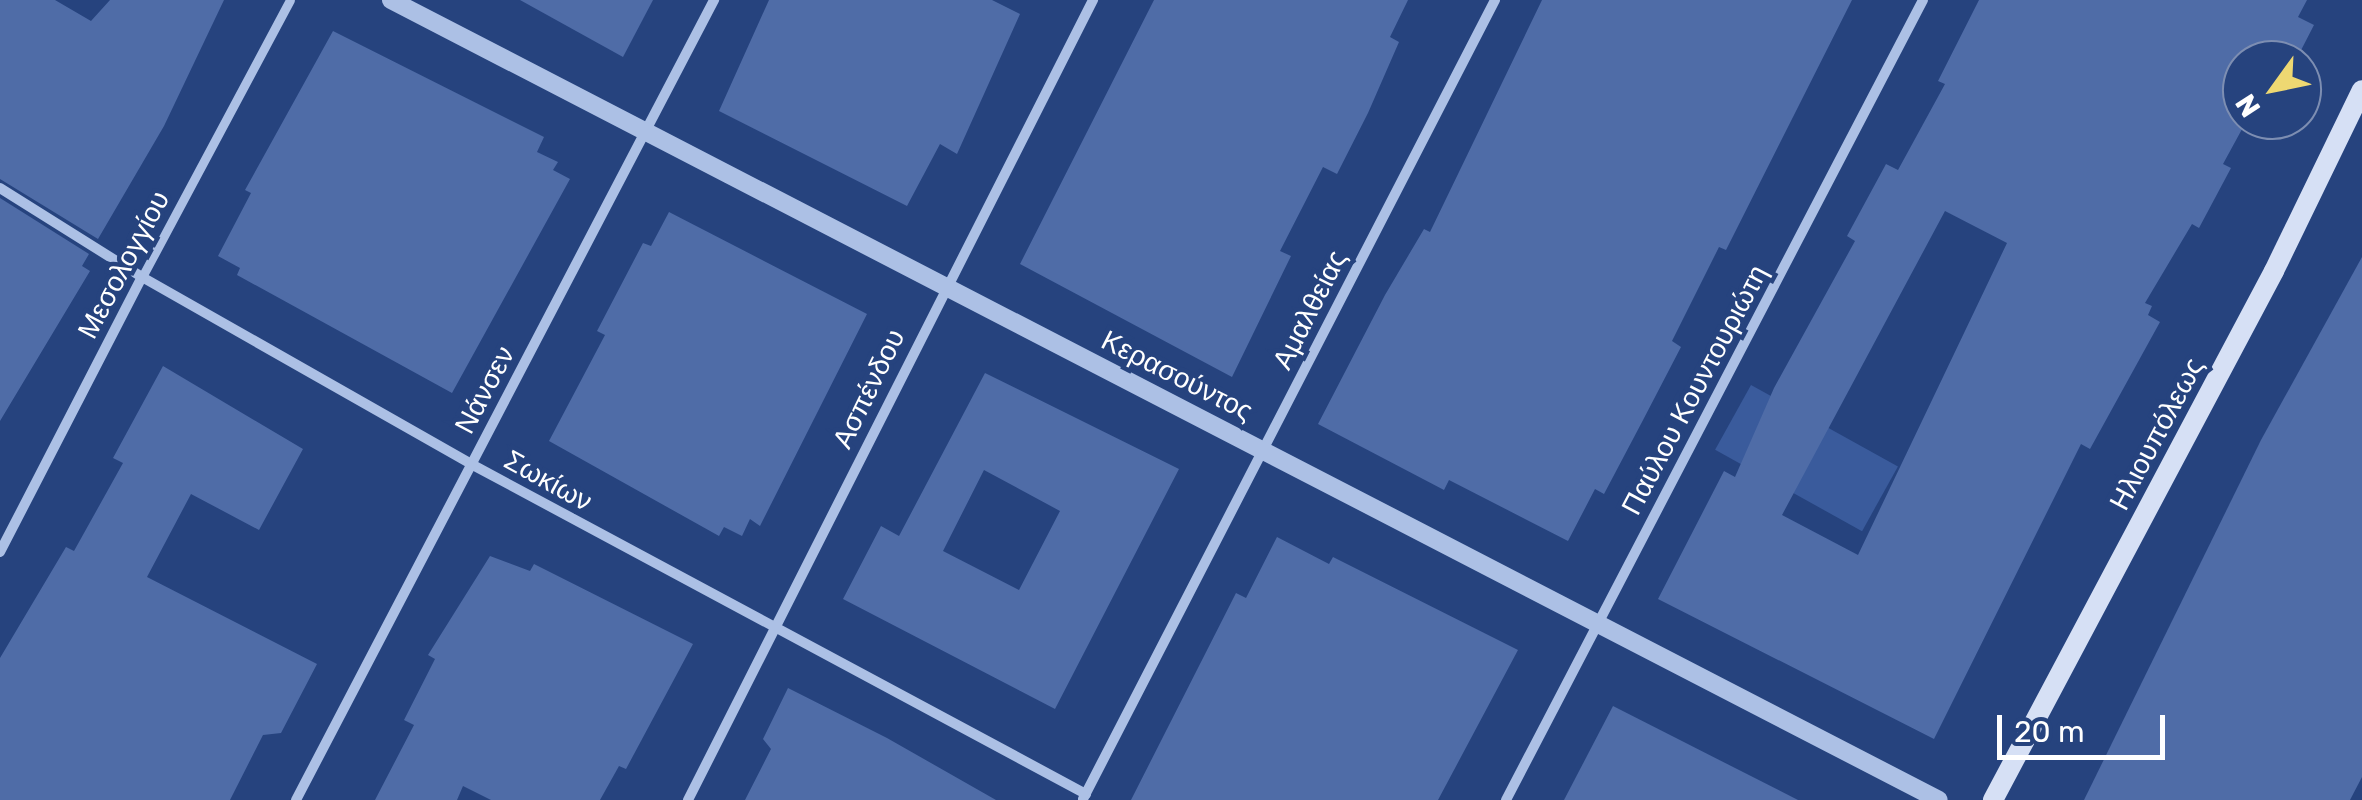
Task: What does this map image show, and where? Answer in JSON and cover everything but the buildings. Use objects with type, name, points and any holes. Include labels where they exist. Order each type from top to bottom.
[{"type":"main road","name":"Ηλιουπόλεως","points":[[1994,800],[2274,271],[2362,90]]},
{"type":"street","name":"Μεσολογγίου","points":[[0,552],[290,0]]},
{"type":"street","name":"Κερασούντος","points":[[391,0],[1939,800]]},
{"type":"street","name":"Νάνσεν","points":[[296,800],[714,0]]},
{"type":"street","name":"Ασπένδου","points":[[688,800],[944,287],[1093,0]]},
{"type":"street","name":"Αμαλθείας","points":[[1084,797],[1495,0]]},
{"type":"street","name":"Παύλου Κουντουριώτη","points":[[1506,800],[1924,0]]},
{"type":"street","name":"Σωκίων","points":[[0,188],[142,278],[471,464],[1084,797]]},
{"type":"street","points":[[0,522],[12,530]]},
{"type":"shaded area","points":[[1751,385],[1898,466],[1862,531],[1715,450]]}]
